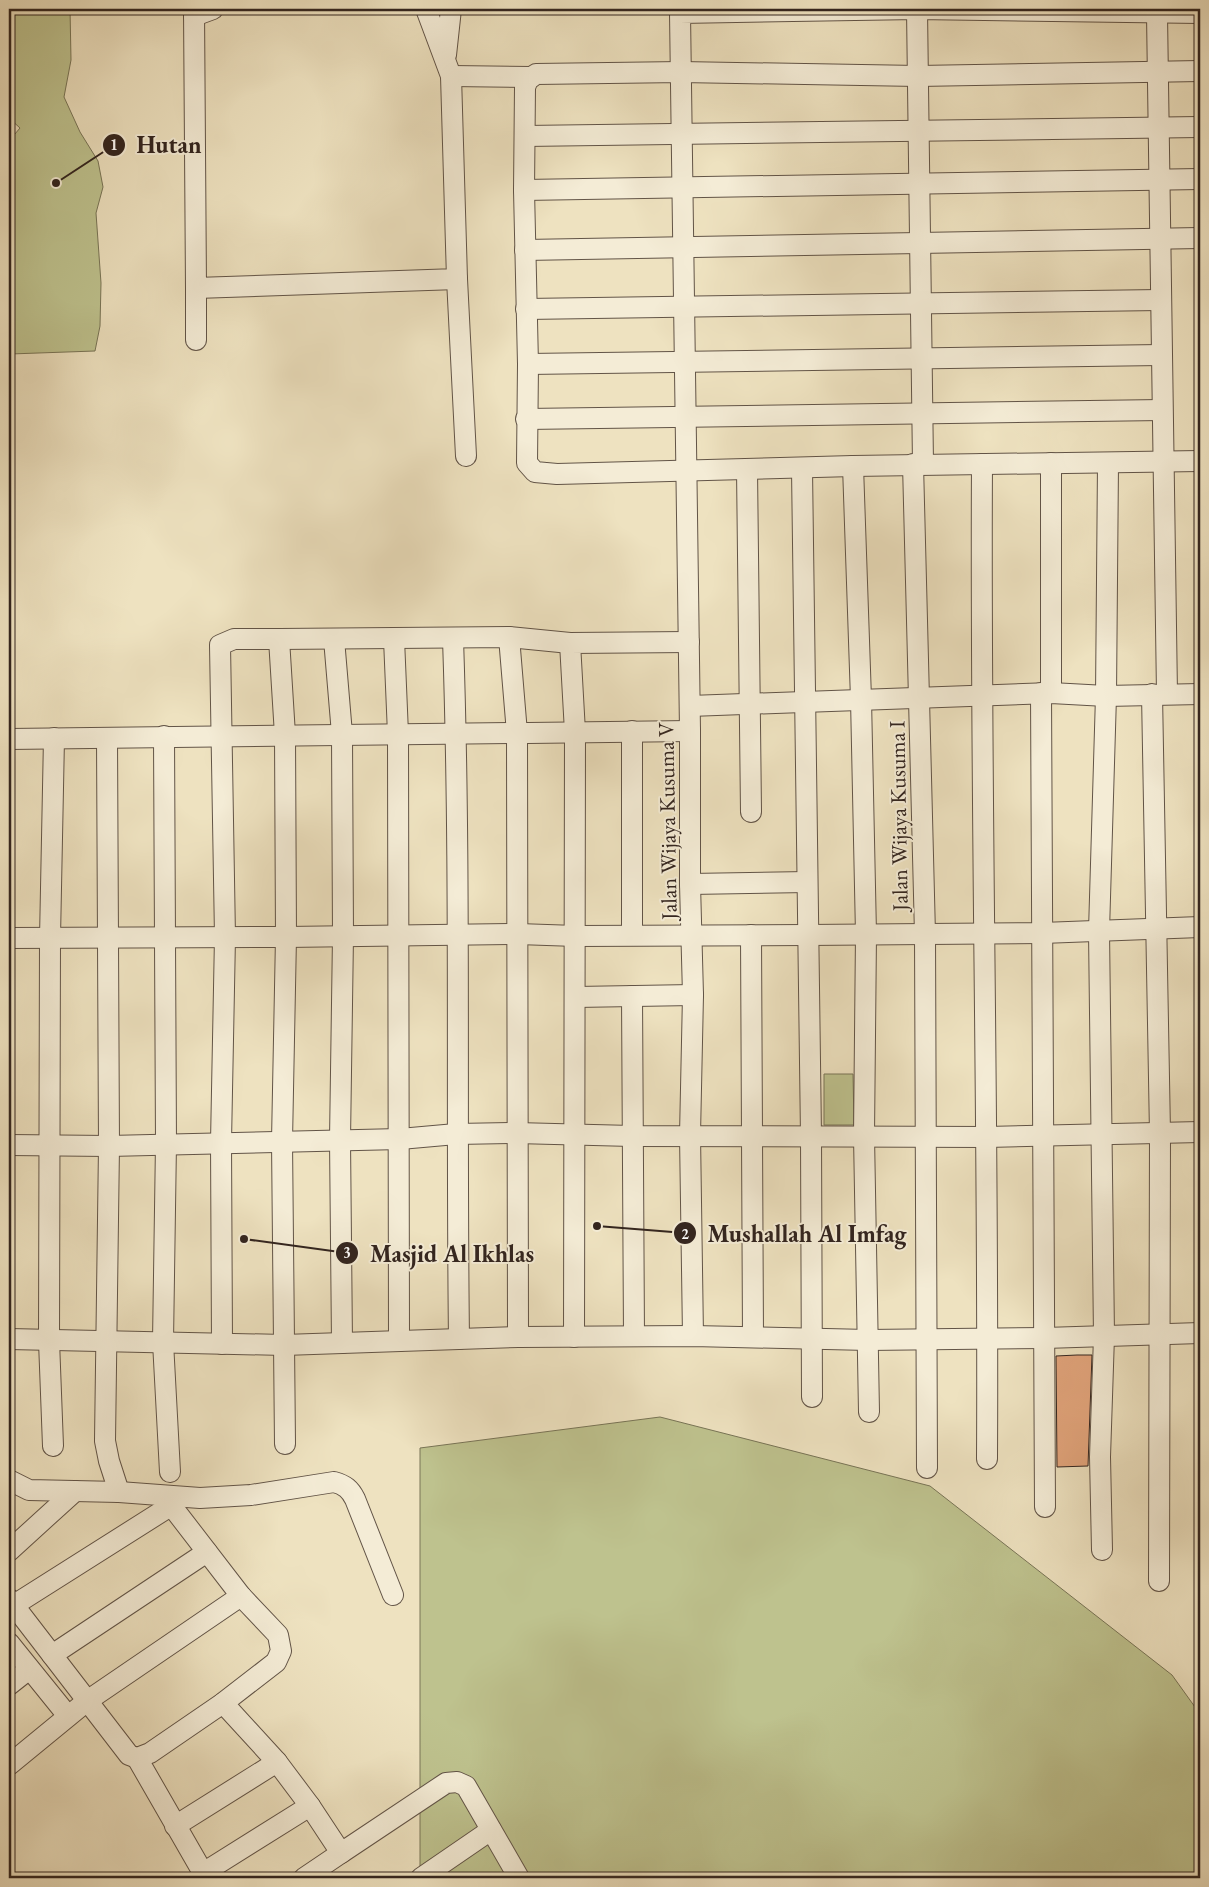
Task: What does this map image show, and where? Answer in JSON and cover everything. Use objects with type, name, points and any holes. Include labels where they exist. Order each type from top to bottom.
[{"type":"street","points":[[196,340],[194,12],[213,9]]},
{"type":"street","points":[[426,9],[448,68]]},
{"type":"street","points":[[451,9],[448,68],[466,456]]},
{"type":"street","points":[[917,9],[1157,14],[1200,13]]},
{"type":"street","name":"Jalan Wijaya Kusuma V","points":[[693,1336],[690,1135],[693,995],[690,884],[690,706],[680,13],[917,9]]},
{"type":"street","name":"Jalan Wijaya Kusuma I","points":[[917,9],[923,413],[918,464],[919,697],[925,934],[927,1468]]},
{"type":"street","points":[[1157,14],[1163,462],[1157,928],[1160,1133],[1159,1580]]},
{"type":"street","points":[[448,68],[531,77],[544,74],[681,72],[918,76],[1200,71]]},
{"type":"street","points":[[531,77],[525,88],[524,190],[528,364],[526,419],[527,463],[535,472],[557,474],[686,469],[802,469],[918,464],[1108,464],[1200,460]]},
{"type":"street","points":[[525,136],[1200,127]]},
{"type":"street","points":[[524,190],[1200,179]]},
{"type":"street","points":[[525,250],[1200,238]]},
{"type":"street","points":[[196,288],[458,279]]},
{"type":"street","points":[[526,309],[1160,300]]},
{"type":"street","points":[[528,364],[1161,355]]},
{"type":"street","points":[[526,419],[1162,410]]},
{"type":"street","points":[[1045,1507],[1045,1136],[1042,933],[1051,463]]},
{"type":"street","points":[[982,464],[980,695],[987,1137],[987,1459]]},
{"type":"street","points":[[1102,1550],[1100,1457],[1104,1336],[1099,931],[1106,696],[1108,464]]},
{"type":"street","points":[[853,466],[861,699],[866,934],[864,1136],[869,1412]]},
{"type":"street","points":[[747,469],[751,812]]},
{"type":"street","points":[[802,469],[811,1136],[812,1398]]},
{"type":"street","points":[[222,1344],[221,1142],[225,938],[220,646],[234,639],[453,639],[510,637],[570,643],[689,642]]},
{"type":"street","points":[[510,637],[517,732],[518,934],[516,1132],[518,1337]]},
{"type":"street","points":[[280,639],[284,735],[286,938],[282,1141],[285,1444]]},
{"type":"street","points":[[334,639],[342,734],[343,936],[340,1140],[342,1343]]},
{"type":"street","points":[[394,639],[398,734],[399,1341]]},
{"type":"street","points":[[453,639],[456,733],[456,1134],[459,1339]]},
{"type":"street","points":[[570,643],[575,732],[574,1337]]},
{"type":"street","points":[[690,706],[1046,693],[1106,696],[1200,694]]},
{"type":"street","points":[[9,739],[221,735],[690,731]]},
{"type":"street","points":[[632,732],[632,934]]},
{"type":"street","points":[[164,736],[166,1143],[163,1342],[170,1472]]},
{"type":"street","points":[[53,1446],[49,1341],[50,938],[54,738]]},
{"type":"street","points":[[107,738],[109,1146],[105,1441],[119,1492]]},
{"type":"street","points":[[690,884],[808,882]]},
{"type":"street","points":[[9,938],[286,938],[518,934],[576,936],[632,934],[1042,933],[1200,927]]},
{"type":"street","points":[[751,935],[753,1337]]},
{"type":"street","points":[[576,997],[693,995]]},
{"type":"street","points":[[632,996],[634,1336]]},
{"type":"street","points":[[9,1144],[50,1147],[109,1146],[166,1143],[400,1139],[456,1134],[516,1132],[632,1136],[987,1137],[1200,1132]]},
{"type":"street","points":[[9,1339],[106,1343],[163,1342],[284,1345],[518,1337],[693,1336],[811,1340],[928,1340],[1159,1335],[1200,1332]]},
{"type":"street","points":[[9,1480],[29,1490],[119,1492],[168,1501],[234,1496],[334,1482],[342,1484],[347,1487],[355,1499],[393,1594]]},
{"type":"street","points":[[9,1551],[75,1491]]},
{"type":"street","points":[[137,1758],[150,1753],[223,1703],[276,1662],[281,1651],[278,1635],[241,1596],[168,1501]]},
{"type":"street","points":[[168,1501],[11,1602],[129,1755],[137,1758],[205,1875],[310,1806]]},
{"type":"street","points":[[52,1655],[207,1552]]},
{"type":"street","points":[[9,1764],[87,1701],[241,1596]]},
{"type":"street","points":[[9,1643],[28,1670],[68,1716]]},
{"type":"street","points":[[9,1685],[28,1670]]},
{"type":"street","points":[[223,1703],[277,1762],[310,1806],[341,1853]]},
{"type":"street","points":[[175,1826],[277,1762]]},
{"type":"street","points":[[304,1878],[446,1783],[452,1782],[466,1786],[519,1878]]},
{"type":"street","points":[[421,1878],[491,1830]]},
{"type":"green space","points":[[9,9],[70,9],[71,60],[64,97],[80,132],[98,161],[103,187],[96,213],[101,283],[100,326],[95,351],[10,354],[9,141],[20,128],[9,118]]},
{"type":"green space","points":[[824,1074],[853,1074],[854,1125],[824,1125]]},
{"type":"green space","points":[[660,1417],[930,1486],[1172,1675],[1200,1714],[1200,1878],[420,1878],[420,1448]]},
{"type":"building","points":[[1092,1355],[1088,1466],[1057,1467],[1056,1356]]},
{"type":"place","name":"Hutan","points":[[56,183]]},
{"type":"place","name":"Mushallah Al Imfag","points":[[597,1226]]},
{"type":"place","name":"Masjid Al Ikhlas","points":[[244,1239]]}]
